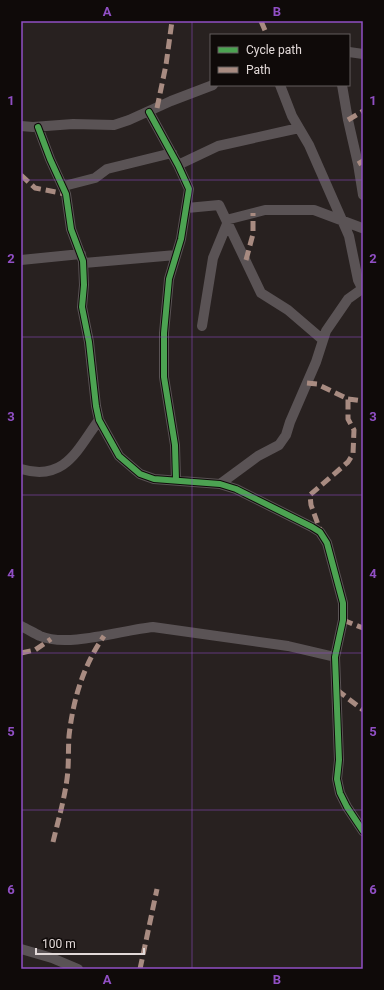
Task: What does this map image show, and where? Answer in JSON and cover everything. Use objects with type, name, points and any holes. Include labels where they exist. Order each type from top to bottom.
[{"type":"street","points":[[350,52],[363,54]]},
{"type":"street","points":[[21,126],[38,127],[73,124],[114,125],[150,112],[171,101],[210,86]]},
{"type":"street","points":[[220,484],[258,456],[279,445],[286,435],[290,422],[316,362],[323,340],[333,319],[348,299],[362,289],[357,275],[348,235],[309,145],[292,116],[280,86]]},
{"type":"street","points":[[342,86],[363,195]]},
{"type":"street","points":[[150,112],[188,187],[200,207]]},
{"type":"street","points":[[38,127],[50,159],[64,186],[68,200],[71,229],[82,258],[85,271],[82,316],[89,342],[99,420],[119,456],[140,474],[154,478],[220,484],[236,489],[320,532],[331,552],[343,603],[343,620],[335,657],[339,760],[337,779],[340,793],[347,807],[363,831]]},
{"type":"street","points":[[178,165],[222,145],[299,128]]},
{"type":"street","points":[[64,186],[95,178],[107,169],[172,153]]},
{"type":"street","points":[[176,480],[175,445],[163,370],[168,279],[176,255],[187,208],[188,187]]},
{"type":"street","points":[[187,208],[217,204],[261,293],[288,310],[323,340]]},
{"type":"street","points":[[226,222],[265,210],[314,210],[362,227]]},
{"type":"street","points":[[202,326],[213,258],[226,222]]},
{"type":"street","points":[[348,235],[354,230],[362,227]]},
{"type":"street","points":[[21,260],[176,255]]},
{"type":"street","points":[[21,469],[39,474],[48,472],[71,460],[99,420]]},
{"type":"street","points":[[21,626],[40,636],[65,639],[104,636],[132,629],[153,628],[288,646],[335,657]]},
{"type":"street","points":[[21,949],[52,958],[78,969]]},
{"type":"marked path","points":[[157,108],[166,65],[172,21]]},
{"type":"marked path","points":[[261,21],[267,34]]},
{"type":"marked path","points":[[348,120],[363,111]]},
{"type":"marked path","points":[[358,164],[363,161]]},
{"type":"marked path","points":[[21,175],[35,188],[66,194]]},
{"type":"marked path","points":[[246,260],[253,234],[253,213]]},
{"type":"marked path","points":[[307,383],[317,384],[348,399],[348,419],[354,430],[353,454],[348,462],[310,495],[311,505],[320,530]]},
{"type":"marked path","points":[[348,399],[363,401]]},
{"type":"marked path","points":[[343,620],[363,628]]},
{"type":"marked path","points":[[53,842],[66,787],[69,736],[76,696],[90,659],[104,636]]},
{"type":"marked path","points":[[21,653],[35,650],[51,639]]},
{"type":"marked path","points":[[337,690],[363,710]]},
{"type":"marked path","points":[[140,969],[157,889]]},
{"type":"cycle path","points":[[149,112],[178,165],[189,189],[181,239],[169,279],[164,333],[164,377],[175,445],[176,480]]},
{"type":"cycle path","points":[[38,127],[50,159],[66,194],[71,229],[83,261],[84,285],[82,307],[89,342],[96,406],[99,420],[119,456],[140,474],[154,479],[220,484],[236,489],[312,527],[320,532],[327,543],[343,603],[343,620],[335,657],[339,760],[337,779],[340,793],[347,807],[363,831]]}]
